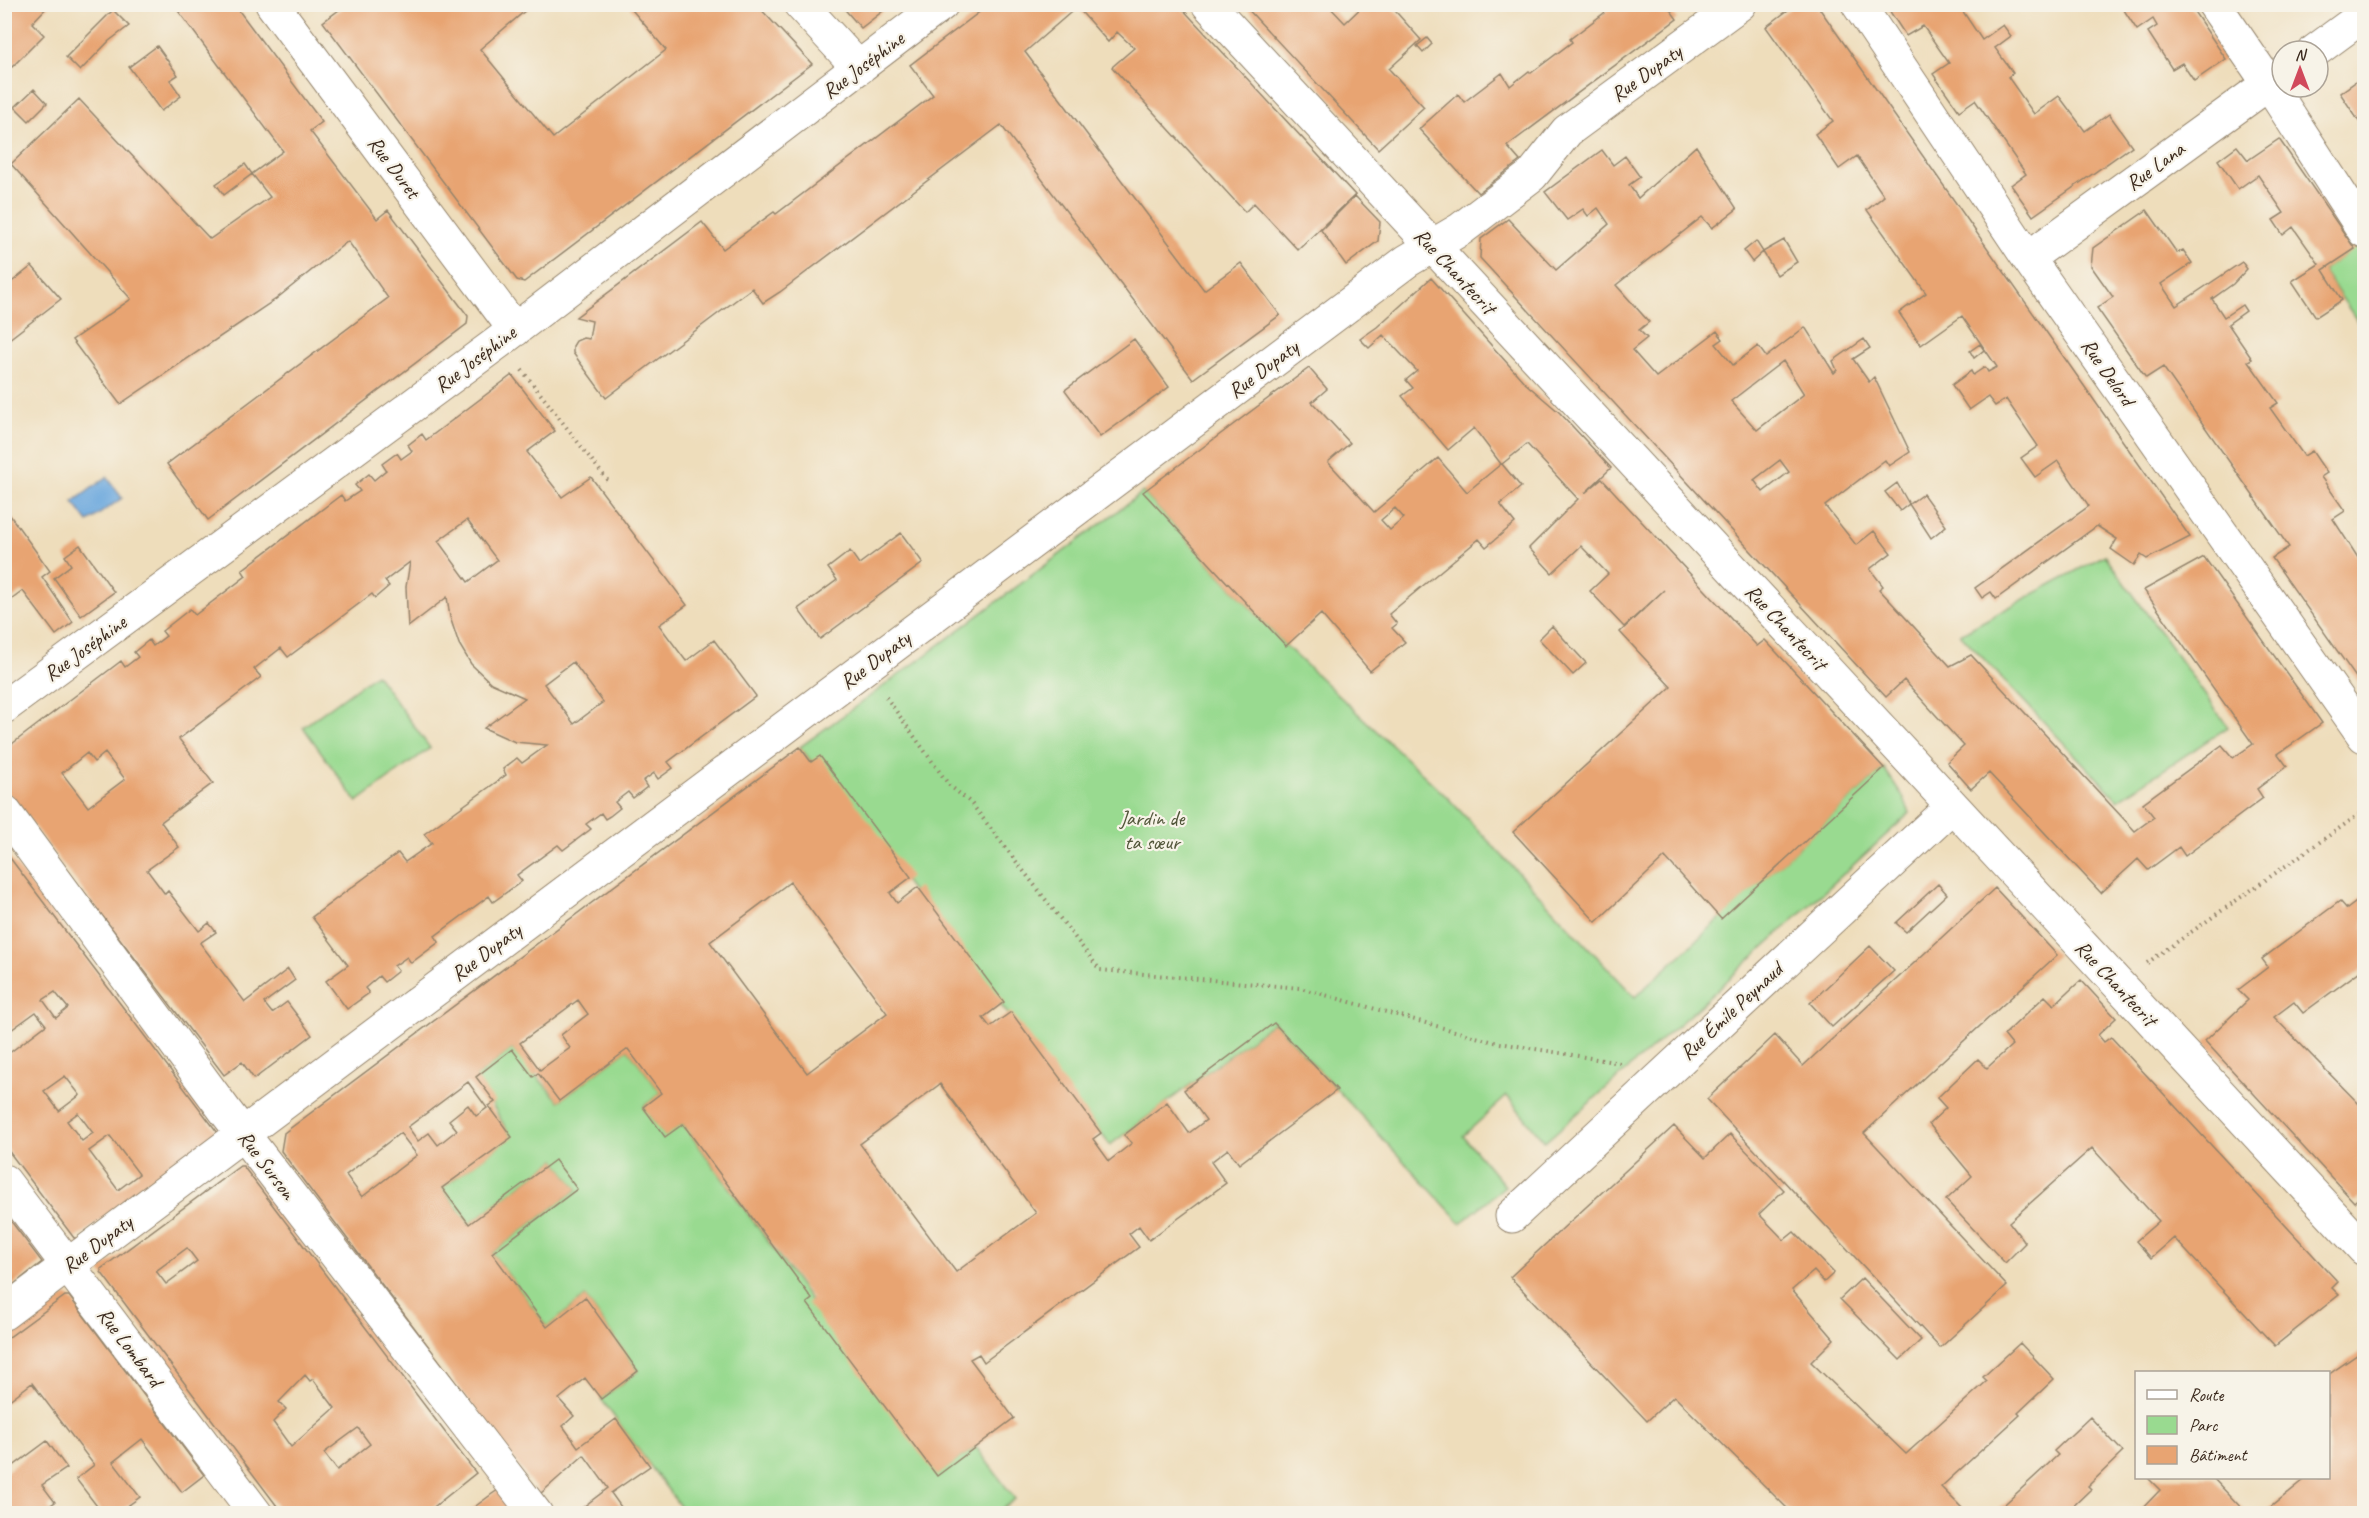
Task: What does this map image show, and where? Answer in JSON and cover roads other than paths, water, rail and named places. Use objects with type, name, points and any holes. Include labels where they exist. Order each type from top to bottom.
[{"type":"street","name":"Rue Duret","points":[[272,4],[508,335]]},
{"type":"street","points":[[800,4],[859,68]]},
{"type":"street","name":"Rue Joséphine","points":[[4,707],[508,335],[942,4]]},
{"type":"street","name":"Rue Chantecrit","points":[[1208,4],[2364,1249]]},
{"type":"street","name":"Rue Dupaty","points":[[4,1313],[1407,261],[1461,229],[1532,175],[1568,131],[1740,4]]},
{"type":"street","name":"Rue Delord","points":[[1858,4],[2028,258],[2364,736]]},
{"type":"street","points":[[2214,4],[2270,72]]},
{"type":"street","points":[[2330,40],[2364,15]]},
{"type":"street","name":"Rue Lana","points":[[2028,258],[2270,83]]},
{"type":"street","points":[[2288,99],[2364,231]]},
{"type":"street","name":"Rue Émile Peynaud","points":[[1512,1216],[1952,806]]},
{"type":"street","name":"Rue Surson","points":[[4,812],[244,1134],[536,1514]]},
{"type":"street","name":"Rue Lombard","points":[[4,1181],[256,1514]]},
{"type":"water","points":[[107,477],[122,498],[88,522],[73,502]]},
{"type":"park label","name":"Jardin de ta sœur","points":[[1152,830]]}]
